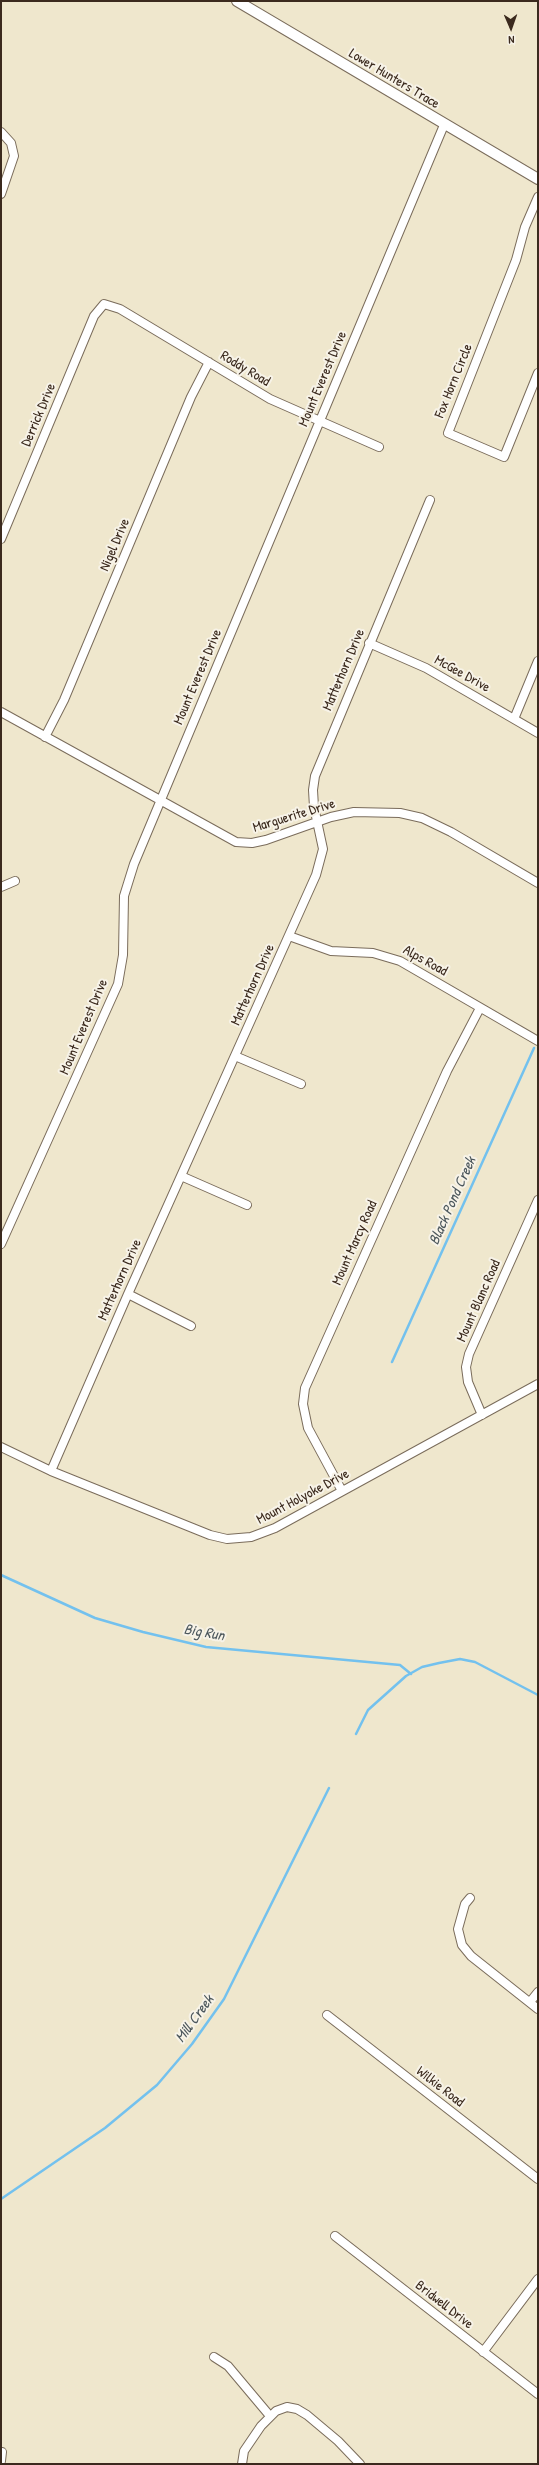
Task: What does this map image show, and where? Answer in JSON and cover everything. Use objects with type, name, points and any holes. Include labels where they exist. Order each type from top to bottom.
[{"type":"street","name":"Lower Hunters Trace","points":[[237,1],[444,125],[538,179]]},
{"type":"street","name":"Mount Everest Drive","points":[[1,1244],[118,984],[123,955],[124,896],[134,864],[444,125]]},
{"type":"street","points":[[1,132],[11,143],[14,156],[1,194]]},
{"type":"street","name":"Fox Horn Circle","points":[[538,197],[525,227],[516,260],[448,433],[504,457],[538,373]]},
{"type":"street","name":"Roddy Road","points":[[104,304],[120,309],[270,399],[379,447]]},
{"type":"street","name":"Derrick Drive","points":[[1,539],[94,316],[104,304]]},
{"type":"street","name":"Nigel Drive","points":[[45,737],[64,700],[188,404],[209,362]]},
{"type":"street","name":"Matterhorn Drive","points":[[51,1471],[128,1294],[289,936],[321,861],[323,842],[317,821],[313,790],[315,776],[430,500]]},
{"type":"street","name":"McGee Drive","points":[[370,644],[426,668],[538,733]]},
{"type":"street","points":[[514,719],[538,661]]},
{"type":"street","name":"Marguerite Drive","points":[[1,712],[225,837],[244,843],[266,840],[317,821],[354,812],[375,811],[400,813],[422,818],[451,832],[538,883]]},
{"type":"street","points":[[1,887],[15,881]]},
{"type":"street","name":"Alps Road","points":[[289,936],[331,951],[373,953],[393,958],[538,1041]]},
{"type":"street","name":"Mount Marcy Road","points":[[342,1491],[308,1428],[303,1404],[305,1388],[447,1071],[480,1008]]},
{"type":"street","points":[[235,1056],[301,1084]]},
{"type":"street","points":[[181,1176],[247,1205]]},
{"type":"street","name":"Mount Blanc Road","points":[[482,1415],[468,1382],[466,1367],[469,1354],[538,1200]]},
{"type":"street","points":[[128,1294],[191,1326]]},
{"type":"street","name":"Mount Holyoke Drive","points":[[1,1447],[51,1471],[194,1530],[227,1539],[260,1535],[538,1384]]},
{"type":"street","points":[[470,1898],[465,1904],[458,1929],[462,1945],[471,1956],[538,2009]]},
{"type":"street","points":[[530,2002],[538,1992]]},
{"type":"street","name":"Wilkie Road","points":[[327,2015],[538,2179]]},
{"type":"street","name":"Bridwell Drive","points":[[335,2236],[538,2394]]},
{"type":"street","points":[[483,2352],[538,2279]]},
{"type":"street","points":[[214,2357],[228,2366],[270,2416]]},
{"type":"street","points":[[242,2464],[243,2456],[248,2444],[276,2410],[286,2407],[301,2411],[338,2441],[360,2464]]},
{"type":"street","points":[[1,2461],[2,2452]]},
{"type":"waterway","name":"Black Pond Creek","points":[[392,1362],[534,1048]]},
{"type":"waterway","name":"Big Run","points":[[1,1575],[95,1618],[143,1632],[206,1647],[400,1665],[411,1674]]},
{"type":"waterway","points":[[356,1734],[368,1710],[406,1676],[422,1667],[439,1663],[460,1659],[475,1662],[538,1695]]},
{"type":"waterway","name":"Mill Creek","points":[[1,2199],[105,2128],[157,2085],[192,2044],[224,1999],[329,1788]]}]
